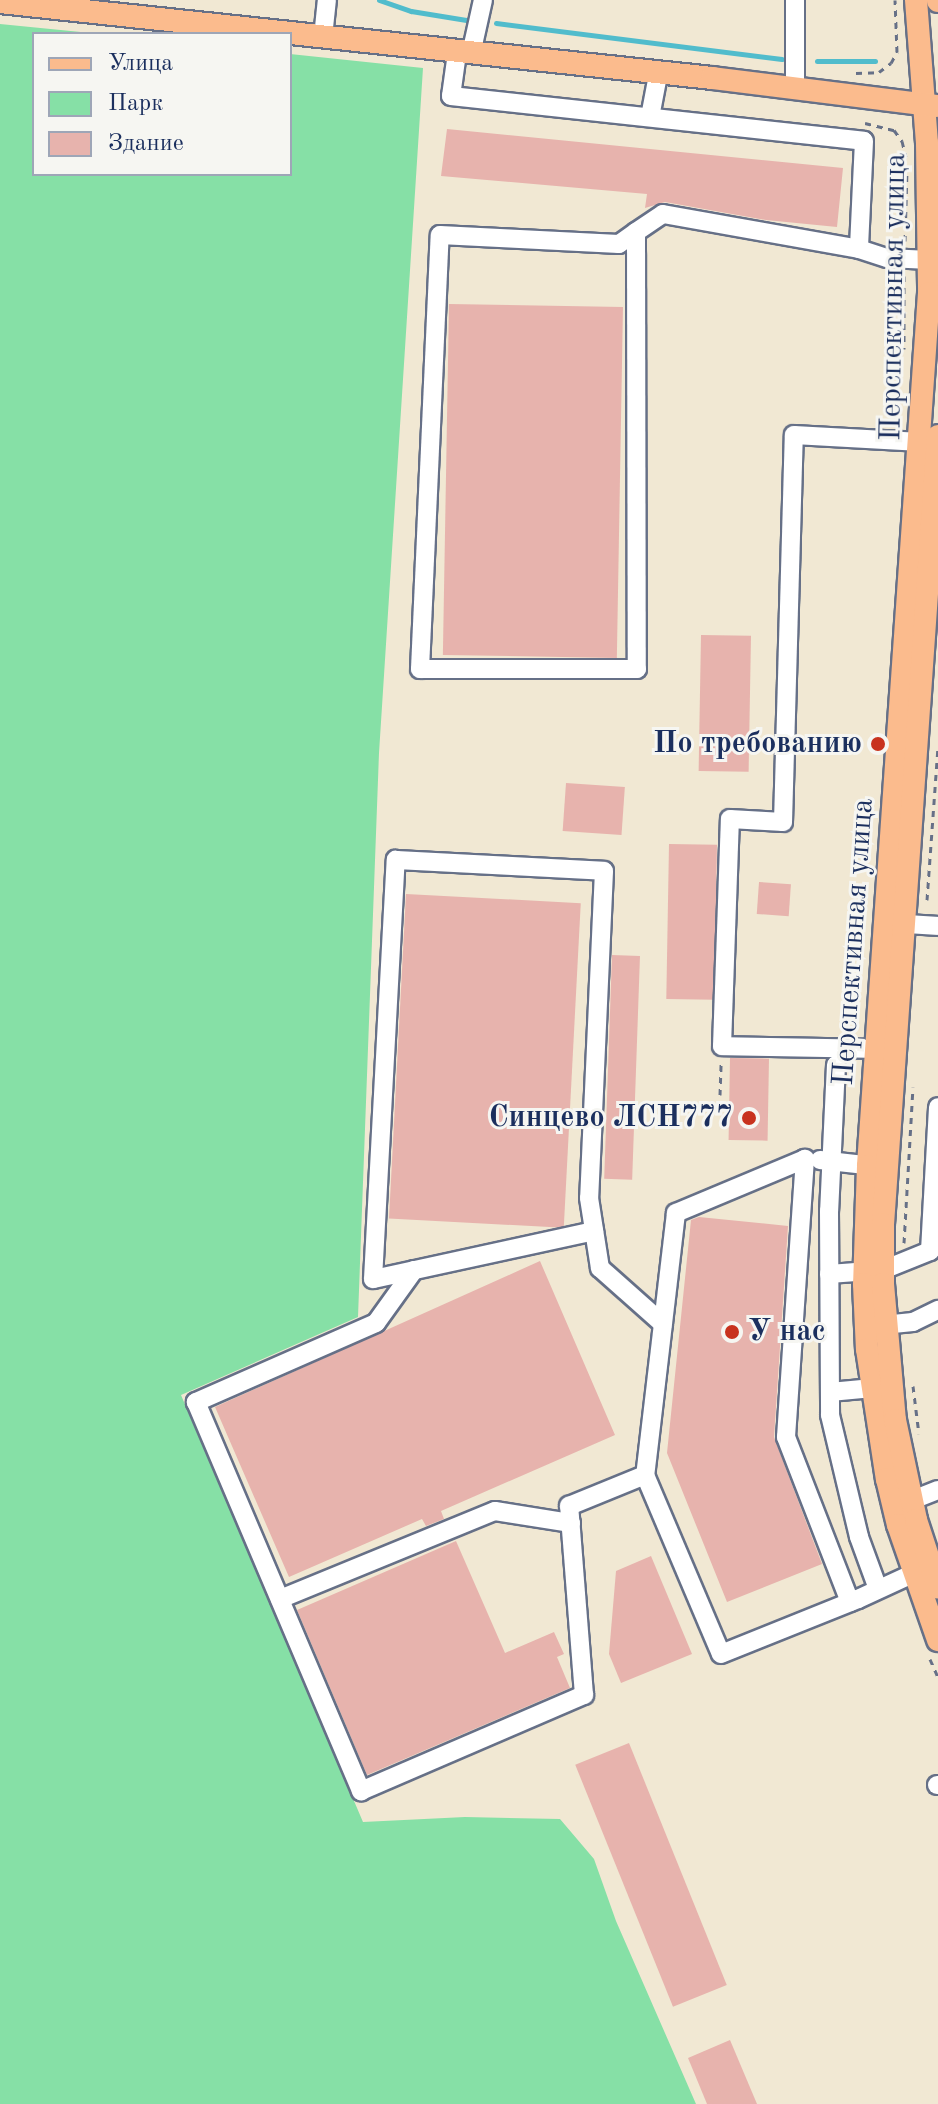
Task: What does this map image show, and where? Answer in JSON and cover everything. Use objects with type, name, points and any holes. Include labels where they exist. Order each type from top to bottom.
[{"type":"main road","name":"Перспективная улица","points":[[894,923],[932,628],[931,105],[916,0]]},
{"type":"main road","points":[[0,2],[277,32]]},
{"type":"main road","points":[[292,34],[931,105]]},
{"type":"main road","name":"Перспективная улица","points":[[930,439],[877,1166],[873,1388],[903,1504],[930,1572],[938,1640]]},
{"type":"main road","name":"Перспективная улица","points":[[876,1326],[895,1420],[903,1504]]},
{"type":"lane","points":[[323,37],[327,0]]},
{"type":"lane","points":[[483,0],[451,96],[864,141],[859,249]]},
{"type":"lane","points":[[795,0],[795,89]]},
{"type":"lane","points":[[650,117],[658,75]]},
{"type":"lane","points":[[636,232],[637,669],[420,669],[440,235],[619,244],[636,232],[663,214],[859,249],[887,258],[930,260]]},
{"type":"lane","points":[[885,1049],[722,1046],[730,819],[783,822],[794,435],[930,439]]},
{"type":"lane","points":[[594,1231],[373,1279],[396,860],[604,871],[589,1198],[600,1268],[663,1324]]},
{"type":"lane","points":[[894,923],[938,926]]},
{"type":"lane","points":[[836,1065],[829,1274],[830,1415],[859,1537],[878,1589]]},
{"type":"lane","points":[[829,1274],[874,1271],[934,1249],[938,1107]]},
{"type":"lane","points":[[877,1166],[805,1159],[676,1213],[645,1475],[721,1654],[878,1589],[930,1572]]},
{"type":"lane","points":[[805,1159],[786,1437],[850,1602]]},
{"type":"lane","points":[[414,1270],[376,1323],[196,1402],[361,1791],[584,1695],[569,1506],[645,1475]]},
{"type":"lane","points":[[876,1326],[913,1322],[938,1310]]},
{"type":"lane","points":[[830,1392],[873,1388]]},
{"type":"lane","points":[[903,1504],[938,1490]]},
{"type":"lane","points":[[280,1599],[495,1511],[571,1523]]},
{"type":"path","points":[[856,73],[879,72],[891,63],[897,52],[895,0]]},
{"type":"path","points":[[864,123],[894,130],[902,141],[906,178]]},
{"type":"path","points":[[720,1095],[722,1046]]},
{"type":"green space","points":[[0,24],[81,32],[32,32],[32,176],[292,176],[292,54],[423,68],[379,753],[358,1317],[181,1395],[363,1822],[465,1817],[560,1819],[594,1859],[616,1921],[696,2104],[0,2104]]},
{"type":"building","points":[[447,129],[843,168],[837,227],[766,220],[665,202],[645,208],[647,194],[441,176]]},
{"type":"building","points":[[449,304],[623,307],[617,658],[443,655]]},
{"type":"building","points":[[701,635],[751,636],[749,772],[699,771]]},
{"type":"building","points":[[566,783],[625,787],[622,835],[563,831]]},
{"type":"building","points":[[669,844],[717,845],[714,1000],[666,999]]},
{"type":"building","points":[[759,882],[791,884],[789,916],[757,914]]},
{"type":"building","points":[[406,894],[581,903],[564,1228],[389,1219]]},
{"type":"building","points":[[612,955],[640,956],[632,1180],[604,1179]]},
{"type":"building","name":"Синцево ЛСН777","points":[[730,1058],[769,1059],[768,1141],[729,1140]]},
{"type":"building","name":"У нас","points":[[699,1217],[788,1226],[774,1437],[822,1564],[727,1602],[667,1453],[691,1220]]},
{"type":"building","points":[[540,1261],[615,1435],[441,1511],[444,1519],[426,1526],[422,1519],[289,1577],[215,1407]]},
{"type":"building","points":[[456,1541],[505,1653],[554,1632],[564,1654],[557,1657],[570,1688],[367,1775],[297,1610]]},
{"type":"building","points":[[651,1556],[692,1654],[621,1683],[609,1654],[616,1571]]},
{"type":"building","points":[[629,1743],[727,1985],[673,2007],[575,1765]]},
{"type":"building","points":[[730,2040],[757,2104],[707,2104],[688,2058]]},
{"type":"waterway","points":[[379,0],[411,11],[466,20]]},
{"type":"waterway","points":[[496,23],[782,59]]},
{"type":"waterway","points":[[817,61],[875,61]]},
{"type":"place","name":"По требованию","points":[[878,744]]},
{"type":"place","name":"Синцево ЛСН777","points":[[749,1118]]},
{"type":"place","name":"У нас","points":[[732,1332]]}]
